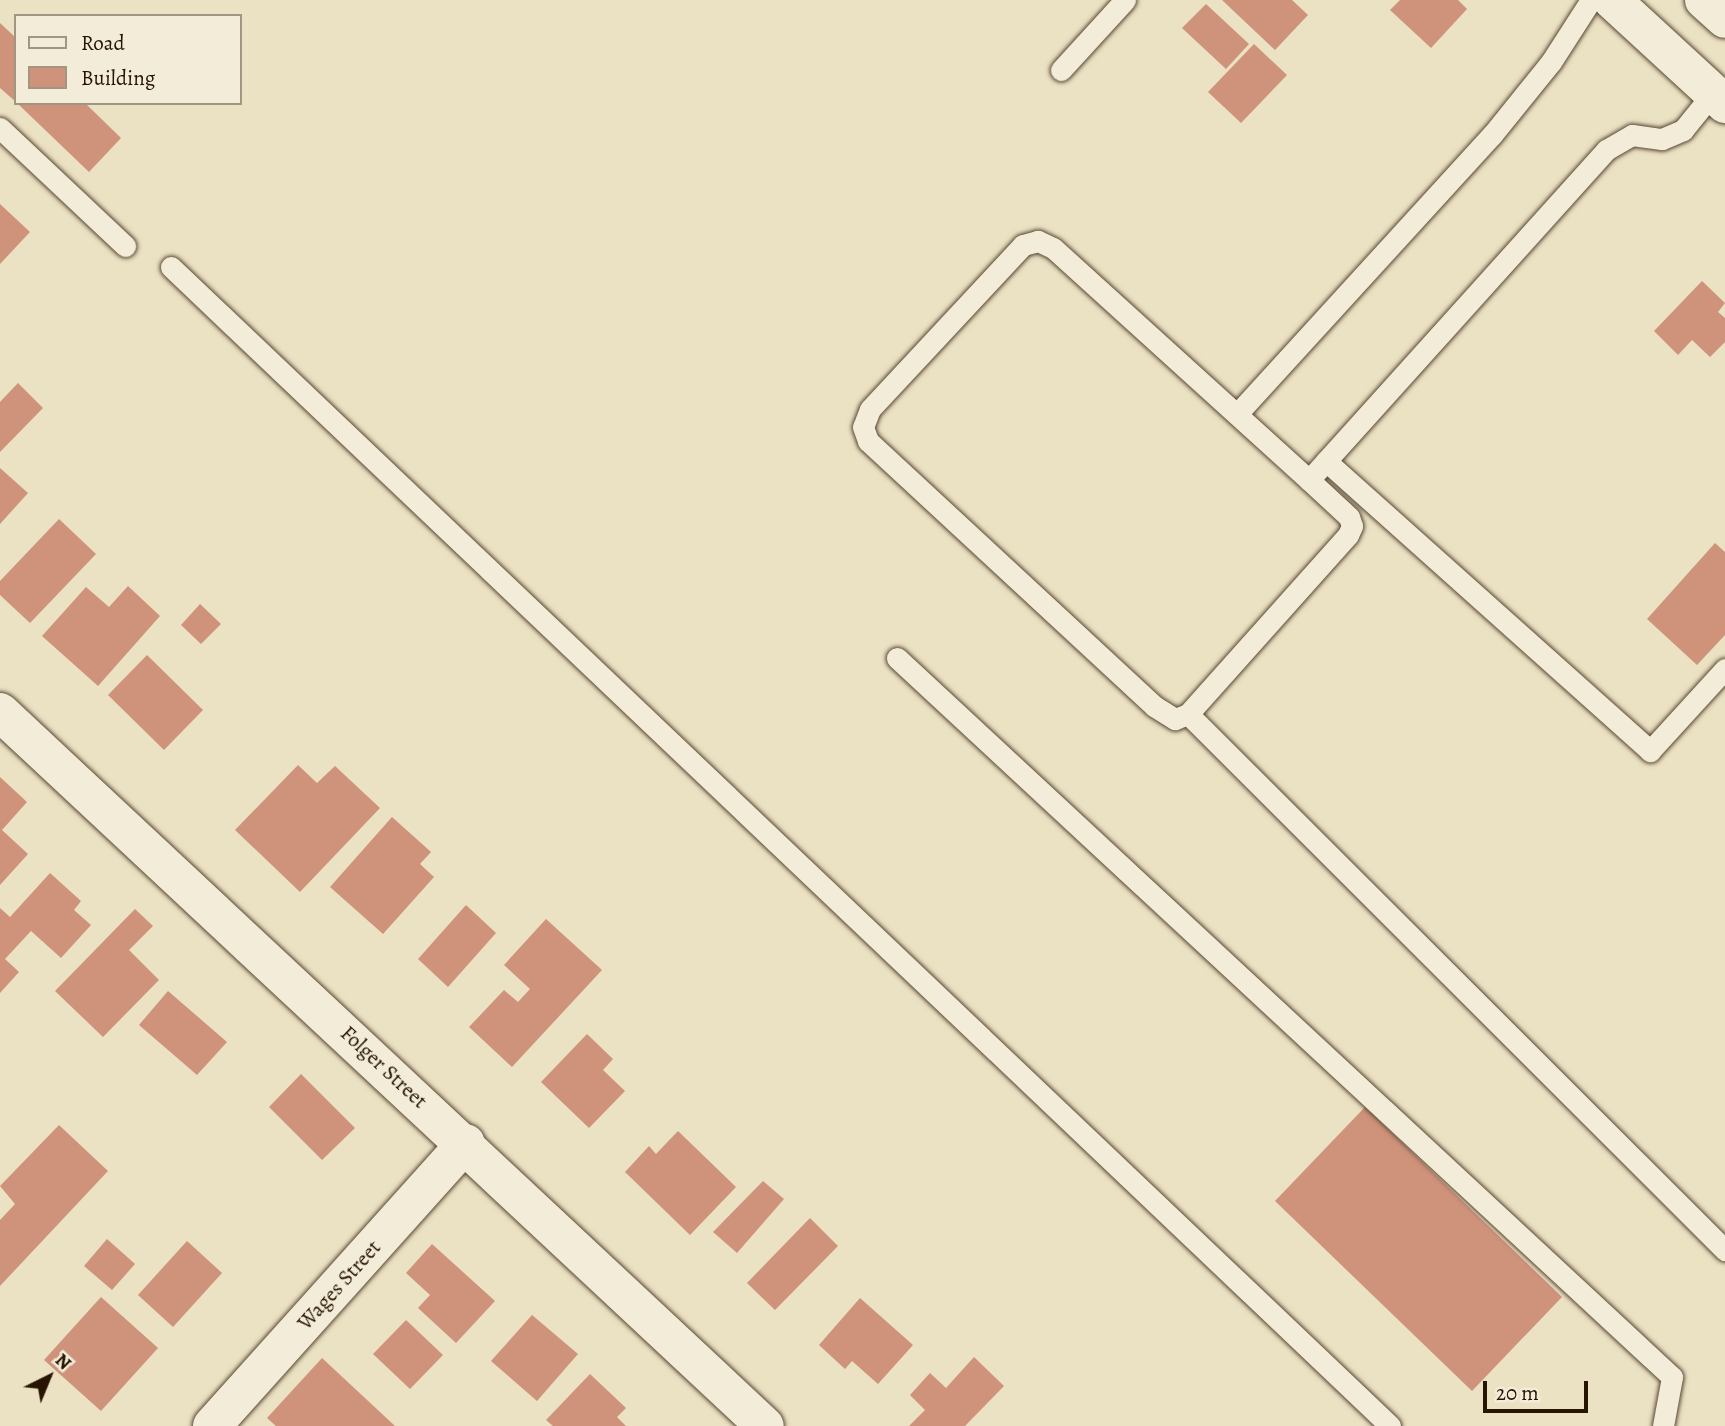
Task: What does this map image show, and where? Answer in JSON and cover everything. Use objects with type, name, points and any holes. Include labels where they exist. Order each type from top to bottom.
[{"type":"street","points":[[1612,0],[1719,99]]},
{"type":"street","points":[[1704,0],[1725,19]]},
{"type":"street","name":"Folger Street","points":[[0,712],[466,1143],[765,1426]]},
{"type":"street","name":"Wages Street","points":[[212,1426],[466,1143]]},
{"type":"lane","points":[[1061,70],[1125,0]]},
{"type":"lane","points":[[1237,414],[1492,135],[1551,62],[1591,0]]},
{"type":"lane","points":[[1309,480],[1606,150],[1632,135],[1662,139],[1683,130],[1719,99]]},
{"type":"lane","points":[[0,128],[125,246]]},
{"type":"lane","points":[[1038,241],[1053,248],[1309,480],[1349,517],[1352,526],[1348,535],[1188,714],[1175,719],[1154,706],[868,441],[863,426],[870,409],[1023,244],[1038,241]]},
{"type":"lane","points":[[171,267],[1390,1426]]},
{"type":"lane","points":[[1326,460],[1650,751],[1725,668]]},
{"type":"lane","points":[[897,658],[1672,1377],[1663,1426]]},
{"type":"lane","points":[[1188,714],[1725,1250]]},
{"type":"building","points":[[1222,0],[1292,0],[1308,15],[1275,50]]},
{"type":"building","points":[[1400,0],[1458,0],[1467,9],[1431,48],[1390,10]]},
{"type":"building","points":[[1206,4],[1249,44],[1226,69],[1182,28]]},
{"type":"building","points":[[0,23],[14,36],[14,100],[0,88]]},
{"type":"building","points":[[1254,44],[1287,75],[1241,123],[1208,92]]},
{"type":"building","points":[[19,105],[87,105],[121,138],[89,172]]},
{"type":"building","points":[[0,204],[30,232],[0,264]]},
{"type":"building","points":[[1702,281],[1725,303],[1718,312],[1725,318],[1725,342],[1710,357],[1692,340],[1678,355],[1654,331]]},
{"type":"building","points":[[18,383],[43,408],[0,452],[0,402]]},
{"type":"building","points":[[0,468],[28,493],[0,524]]},
{"type":"building","points":[[59,519],[96,554],[30,623],[0,595],[0,581]]},
{"type":"building","points":[[1715,543],[1725,552],[1725,635],[1697,665],[1647,619]]},
{"type":"building","points":[[128,586],[160,616],[98,686],[42,636],[86,587],[109,607]]},
{"type":"building","points":[[200,604],[221,624],[201,644],[181,625]]},
{"type":"building","points":[[147,655],[203,710],[164,750],[108,695]]},
{"type":"building","points":[[298,765],[317,783],[335,766],[380,808],[300,892],[235,830]]},
{"type":"building","points":[[0,777],[27,802],[2,830],[28,854],[0,885]]},
{"type":"building","points":[[392,817],[431,852],[420,864],[434,877],[383,934],[330,887]]},
{"type":"building","points":[[50,873],[81,901],[74,910],[91,925],[61,958],[31,931],[5,959],[19,972],[0,993],[0,908],[10,917]]},
{"type":"building","points":[[466,905],[496,933],[448,987],[418,959]]},
{"type":"building","points":[[135,909],[153,926],[129,950],[159,980],[103,1037],[55,991]]},
{"type":"building","points":[[546,919],[602,970],[512,1067],[469,1027],[504,990],[518,1002],[530,989],[504,965]]},
{"type":"building","points":[[168,991],[227,1042],[197,1075],[139,1025]]},
{"type":"building","points":[[587,1034],[613,1059],[603,1070],[625,1091],[589,1128],[541,1082]]},
{"type":"building","points":[[301,1074],[355,1128],[322,1160],[269,1107]]},
{"type":"building","points":[[1365,1107],[1562,1297],[1472,1391],[1275,1201]]},
{"type":"building","points":[[59,1125],[108,1171],[0,1286],[0,1220],[15,1204],[0,1186]]},
{"type":"building","points":[[678,1131],[736,1187],[690,1235],[625,1172],[649,1146],[656,1154]]},
{"type":"building","points":[[763,1181],[784,1199],[737,1253],[713,1232]]},
{"type":"building","points":[[810,1218],[838,1246],[775,1310],[747,1283]]},
{"type":"building","points":[[107,1239],[135,1264],[112,1290],[84,1266]]},
{"type":"building","points":[[187,1241],[222,1273],[173,1327],[138,1295]]},
{"type":"building","points":[[432,1244],[495,1301],[456,1343],[418,1308],[430,1295],[406,1273]]},
{"type":"building","points":[[101,1297],[158,1348],[101,1411],[44,1360]]},
{"type":"building","points":[[860,1298],[913,1345],[878,1384],[852,1361],[845,1369],[819,1345]]},
{"type":"building","points":[[532,1315],[578,1354],[537,1401],[491,1361]]},
{"type":"building","points":[[406,1320],[443,1355],[410,1389],[373,1354]]},
{"type":"building","points":[[974,1357],[1004,1386],[965,1426],[909,1426],[925,1410],[910,1395],[930,1373],[946,1388]]},
{"type":"building","points":[[322,1358],[395,1426],[276,1426],[267,1418]]},
{"type":"building","points":[[590,1374],[626,1408],[617,1417],[626,1426],[553,1426],[546,1420]]}]
